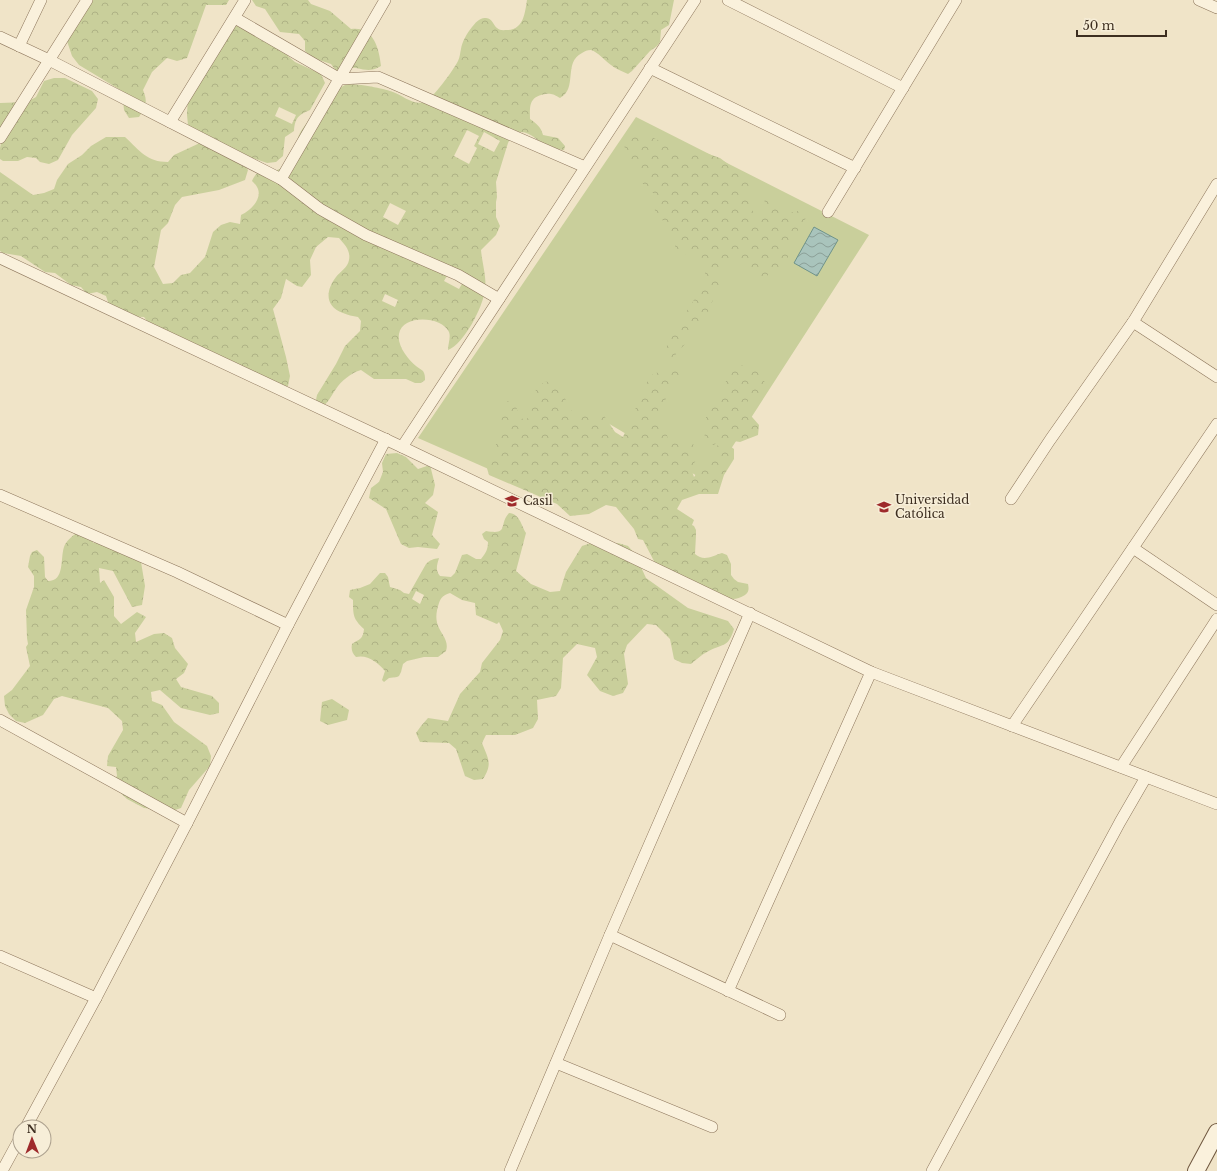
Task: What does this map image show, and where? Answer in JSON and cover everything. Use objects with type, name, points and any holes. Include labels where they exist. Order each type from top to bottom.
[{"type":"main road","points":[[1196,1171],[1217,1132]]},
{"type":"street","points":[[19,46],[41,0]]},
{"type":"street","points":[[0,138],[87,0]]},
{"type":"street","points":[[170,122],[245,0]]},
{"type":"street","points":[[281,179],[386,0]]},
{"type":"street","points":[[402,447],[695,0]]},
{"type":"street","points":[[728,0],[903,88]]},
{"type":"street","points":[[828,212],[956,0]]},
{"type":"street","points":[[1199,0],[1217,8]]},
{"type":"street","points":[[235,18],[340,79],[378,77],[585,167]]},
{"type":"street","points":[[0,37],[49,60],[281,179],[320,209],[366,235],[458,275],[499,299]]},
{"type":"street","points":[[650,68],[855,168]]},
{"type":"street","points":[[1011,498],[1133,322],[1217,184]]},
{"type":"street","points":[[0,258],[386,439],[871,672],[1217,804]]},
{"type":"street","points":[[1133,322],[1217,377]]},
{"type":"street","points":[[1012,726],[1217,424]]},
{"type":"street","points":[[30,1119],[96,998],[288,625],[386,439]]},
{"type":"street","points":[[0,495],[177,572],[288,625]]},
{"type":"street","points":[[1133,548],[1217,605]]},
{"type":"street","points":[[510,1171],[610,935],[750,613]]},
{"type":"street","points":[[1121,767],[1217,619]]},
{"type":"street","points":[[728,991],[871,672]]},
{"type":"street","points":[[0,720],[187,823]]},
{"type":"street","points":[[932,1171],[1120,822],[1146,777]]},
{"type":"street","points":[[610,935],[780,1015]]},
{"type":"street","points":[[0,956],[96,998]]},
{"type":"street","points":[[556,1063],[712,1127]]},
{"type":"street","points":[[2,1171],[12,1153]]},
{"type":"green space","points":[[93,0],[229,0],[226,5],[206,5],[187,58],[177,61],[167,58],[152,72],[143,90],[146,104],[143,110],[139,117],[129,118],[124,110],[122,91],[79,65],[72,56],[66,38],[85,6]]},
{"type":"green space","points":[[252,0],[308,0],[311,4],[330,11],[351,29],[359,29],[370,34],[374,39],[379,52],[381,66],[371,70],[354,68],[337,72],[331,64],[313,58],[305,51],[305,41],[299,34],[280,32],[265,9],[256,6]]},
{"type":"green space","points":[[527,0],[674,0],[669,25],[661,30],[660,42],[628,74],[617,69],[594,51],[587,50],[576,57],[573,63],[570,82],[565,94],[560,98],[552,94],[544,94],[536,97],[532,102],[530,119],[538,126],[543,135],[558,138],[565,146],[564,150],[548,148],[533,136],[523,132],[517,133],[508,143],[496,182],[496,217],[500,226],[496,235],[481,250],[485,276],[485,290],[481,306],[472,324],[460,340],[448,350],[450,336],[449,332],[439,323],[431,320],[414,320],[407,323],[399,334],[401,348],[413,363],[424,372],[425,380],[421,383],[415,383],[406,379],[374,379],[361,370],[343,380],[322,407],[317,405],[317,395],[345,346],[360,331],[361,321],[358,317],[337,310],[330,302],[330,287],[336,277],[346,267],[349,260],[348,250],[339,238],[328,237],[316,247],[310,260],[311,275],[302,287],[297,286],[286,279],[281,298],[273,309],[290,376],[288,386],[269,389],[259,386],[241,373],[199,355],[180,349],[156,333],[144,317],[126,316],[109,305],[106,296],[97,292],[87,294],[81,287],[71,285],[55,273],[45,272],[21,256],[3,253],[0,251],[0,172],[33,195],[54,189],[57,180],[68,164],[82,155],[91,146],[106,137],[125,137],[144,155],[161,162],[168,162],[174,155],[202,142],[242,162],[248,170],[245,180],[219,190],[182,197],[175,205],[168,223],[161,230],[154,267],[163,284],[173,283],[181,275],[190,273],[205,257],[213,232],[221,225],[230,222],[240,224],[241,215],[254,205],[258,197],[258,189],[252,181],[254,177],[263,171],[284,167],[292,159],[303,128],[314,114],[340,88],[349,84],[369,86],[393,92],[416,103],[424,102],[428,100],[437,90],[459,60],[465,38],[476,22],[482,18],[486,18],[493,22],[499,30],[513,29],[521,23],[523,19]],"holes":[[[467,130],[479,136],[474,146],[477,148],[469,164],[454,156]],[[484,132],[500,141],[494,152],[478,144]],[[390,203],[406,211],[398,225],[383,217]],[[448,274],[463,282],[459,289],[444,281]],[[385,294],[398,300],[395,307],[382,301]]]},
{"type":"green space","points":[[240,25],[288,44],[288,56],[295,62],[321,74],[325,83],[310,110],[296,120],[294,131],[285,137],[283,156],[276,162],[267,163],[238,153],[212,140],[204,133],[194,131],[188,125],[188,94],[230,26]],"holes":[[[279,107],[296,115],[292,124],[275,116]]]},
{"type":"green space","points":[[54,78],[65,78],[92,91],[98,99],[96,108],[72,135],[58,160],[49,164],[40,162],[36,158],[27,157],[18,161],[3,161],[0,159],[0,148],[3,133],[0,133],[0,103],[27,102],[36,97],[44,81]]},
{"type":"green space","points":[[636,117],[869,235],[709,483],[606,422],[509,478],[418,438]]},
{"type":"green space","points":[[629,135],[654,138],[663,143],[670,141],[681,158],[700,151],[720,158],[752,182],[749,201],[756,220],[765,203],[764,199],[783,205],[788,213],[798,211],[806,218],[791,242],[787,262],[772,273],[763,278],[740,261],[730,261],[722,266],[719,285],[704,322],[671,360],[664,354],[670,337],[703,286],[706,267],[703,258],[676,252],[673,233],[655,211],[653,193],[640,181],[640,162],[631,160],[622,142]]},
{"type":"green space","points":[[741,365],[761,373],[765,383],[765,393],[748,400],[746,410],[759,425],[758,435],[740,442],[721,439],[714,445],[704,443],[707,405],[722,393],[731,366]]},
{"type":"green space","points":[[671,368],[680,373],[677,382],[656,414],[659,424],[666,430],[668,440],[677,444],[686,439],[702,451],[691,468],[694,477],[716,446],[726,443],[734,449],[734,459],[724,475],[718,494],[699,494],[682,500],[677,509],[694,520],[692,525],[696,530],[695,554],[702,558],[711,557],[722,553],[727,555],[731,564],[731,575],[738,582],[748,584],[749,589],[747,593],[739,598],[732,599],[721,596],[705,586],[655,563],[643,540],[638,539],[634,529],[616,507],[606,505],[589,514],[570,516],[557,504],[489,475],[486,465],[503,430],[500,411],[504,402],[514,400],[520,419],[530,418],[536,389],[544,382],[554,381],[574,415],[603,414],[615,432],[623,437],[647,382],[653,374]]},
{"type":"green space","points":[[397,453],[406,457],[418,469],[430,465],[435,485],[433,495],[425,503],[438,512],[432,535],[440,544],[437,549],[418,547],[409,548],[401,544],[386,509],[369,498],[371,488],[379,482],[383,472],[382,463],[386,454]]},
{"type":"green space","points":[[509,513],[516,515],[526,533],[516,571],[531,584],[550,592],[560,591],[566,572],[582,546],[591,543],[599,548],[618,543],[628,546],[635,554],[646,578],[688,608],[728,621],[734,629],[727,643],[705,653],[691,664],[682,663],[674,659],[670,639],[656,625],[647,624],[627,645],[624,654],[628,684],[623,693],[613,696],[600,691],[587,675],[597,657],[595,648],[577,644],[563,658],[561,688],[556,696],[537,700],[538,719],[533,728],[515,735],[486,735],[482,743],[488,757],[488,769],[483,779],[474,780],[465,776],[456,749],[449,743],[420,742],[416,733],[428,718],[448,721],[460,694],[480,672],[482,663],[500,640],[503,631],[499,622],[497,624],[476,615],[475,603],[462,600],[450,593],[446,595],[440,601],[436,616],[438,625],[446,642],[446,651],[438,657],[424,657],[407,661],[403,664],[399,676],[389,678],[384,682],[382,680],[385,671],[379,665],[368,658],[360,656],[356,657],[353,652],[352,644],[362,637],[364,629],[356,619],[353,600],[349,597],[350,590],[370,584],[380,573],[385,573],[388,577],[390,587],[409,594],[426,564],[437,558],[439,558],[437,565],[438,574],[440,576],[451,577],[455,573],[462,555],[467,554],[476,559],[481,559],[488,544],[482,534],[486,531],[498,532],[501,530]],"holes":[[[416,591],[424,595],[420,604],[412,599]]]},
{"type":"green space","points":[[77,533],[94,538],[93,543],[106,541],[140,556],[145,586],[142,605],[132,607],[113,571],[99,568],[100,583],[104,580],[114,597],[114,616],[121,624],[137,612],[146,617],[135,633],[136,642],[154,634],[164,633],[172,638],[175,648],[188,664],[184,673],[176,679],[181,687],[212,696],[219,703],[219,713],[210,715],[181,708],[160,690],[151,692],[152,701],[162,705],[174,722],[207,746],[211,756],[210,766],[189,790],[181,808],[172,811],[144,808],[127,799],[111,784],[117,776],[116,767],[107,766],[108,756],[123,730],[122,721],[108,708],[62,696],[54,699],[43,715],[25,723],[16,721],[9,714],[5,706],[4,696],[12,690],[30,666],[26,647],[28,644],[26,610],[34,587],[34,576],[28,567],[30,556],[32,552],[37,550],[44,557],[45,577],[48,581],[53,580],[57,577],[61,568],[65,545],[69,539]]},
{"type":"green space","points":[[332,699],[349,710],[347,720],[328,725],[320,721],[322,702]]},
{"type":"water","points":[[814,227],[838,240],[817,276],[794,263]]},
{"type":"place","name":"Casil","points":[[512,501]]},
{"type":"place","name":"Universidad Católica","points":[[884,507]]}]
